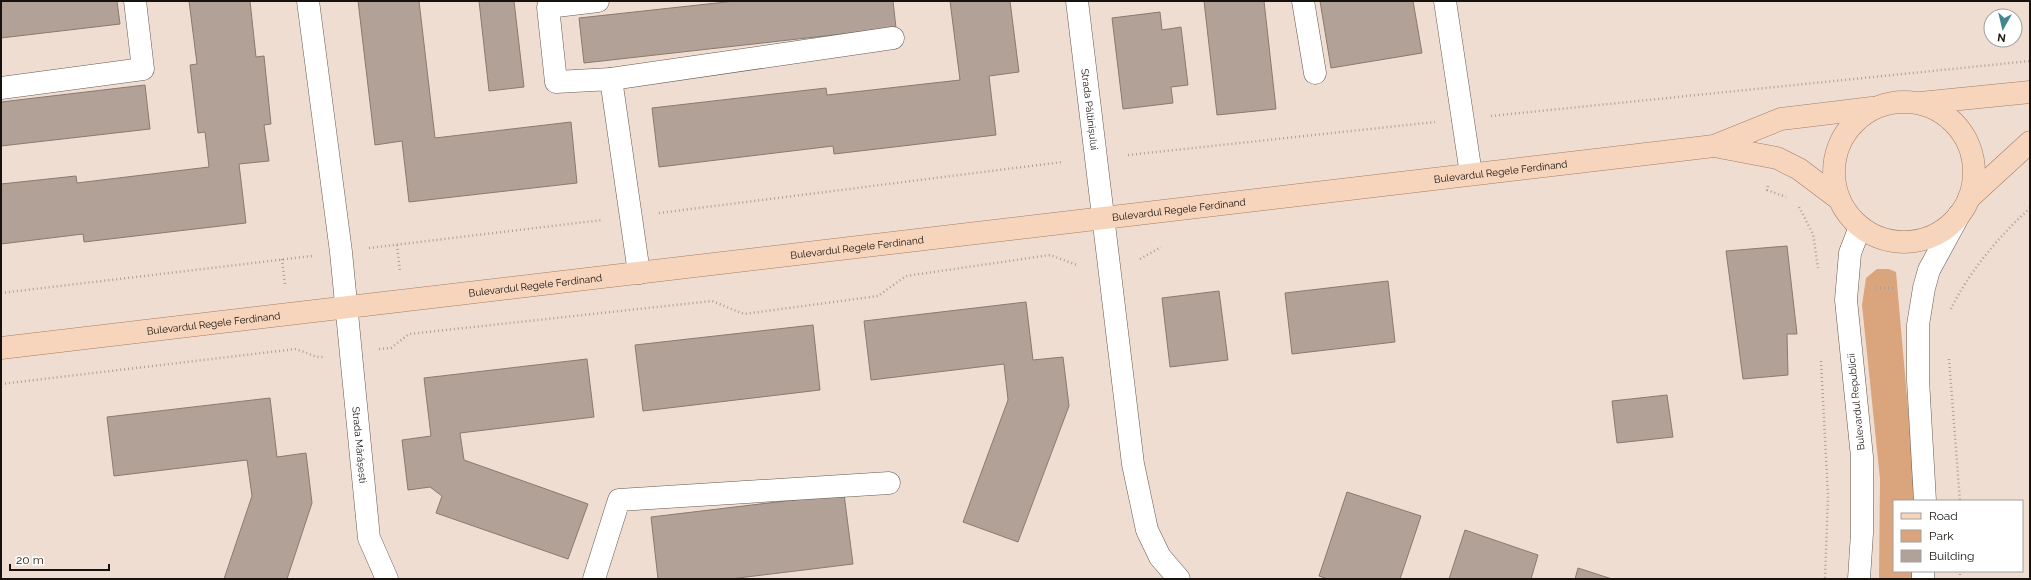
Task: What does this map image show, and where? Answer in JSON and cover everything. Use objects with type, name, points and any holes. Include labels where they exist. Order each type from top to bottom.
[{"type":"main road","points":[[2030,92],[1919,103],[1899,101],[1872,108],[1854,121],[1842,138],[1834,158],[1833,179],[1839,199],[1847,214],[1860,227],[1876,236],[1893,242],[1912,241],[1930,237],[1946,228],[1964,207],[2030,142]]},
{"type":"main road","points":[[1919,103],[1938,110],[1954,122],[1966,139],[1973,158],[1974,178],[1964,207]]},
{"type":"main road","name":"Bulevardul Regele Ferdinand","points":[[1,348],[1714,146],[1781,119],[1872,108]]},
{"type":"main road","name":"Bulevardul Regele Ferdinand","points":[[1714,146],[1777,158],[1799,169],[1839,199]]},
{"type":"street","points":[[1,88],[143,69],[135,1]]},
{"type":"street","name":"Strada Mărășești","points":[[308,1],[341,252],[369,538],[387,579]]},
{"type":"street","points":[[598,1],[548,7],[556,82],[611,78],[893,38]]},
{"type":"street","name":"Strada Păltinișului","points":[[1077,1],[1133,464],[1147,530],[1160,557],[1179,579]]},
{"type":"street","points":[[1303,1],[1315,73]]},
{"type":"street","points":[[1444,1],[1471,174]]},
{"type":"street","points":[[611,78],[639,273]]},
{"type":"street","points":[[1925,500],[1918,364],[1918,324],[1924,288],[1929,270],[1964,207]]},
{"type":"street","name":"Bulevardul Republicii","points":[[1859,579],[1862,533],[1862,457],[1846,300],[1846,284],[1850,253],[1860,227]]},
{"type":"street","points":[[594,579],[619,500],[889,483]]},
{"type":"path","points":[[1128,155],[1785,84],[2030,61]]},
{"type":"path","points":[[367,248],[1062,162]]},
{"type":"path","points":[[1767,190],[1792,199]]},
{"type":"path","points":[[1797,205],[1802,210],[1814,234],[1818,272]]},
{"type":"path","points":[[1950,310],[1959,293],[2008,228],[2030,208]]},
{"type":"path","points":[[1140,259],[1161,247]]},
{"type":"path","points":[[391,348],[409,334],[599,312],[712,301],[744,314],[878,296],[906,276],[1050,255],[1077,265]]},
{"type":"path","points":[[1,293],[308,257]]},
{"type":"path","points":[[1846,284],[1881,288],[1924,288],[1959,293]]},
{"type":"path","points":[[1,384],[296,349],[317,357]]},
{"type":"path","points":[[1948,352],[1960,500]]},
{"type":"path","points":[[1821,356],[1828,496],[1825,579]]},
{"type":"green space","points":[[1877,269],[1889,269],[1896,272],[1914,477],[1914,500],[1893,500],[1893,572],[1913,572],[1913,579],[1879,579],[1880,479],[1862,305],[1866,278]]},
{"type":"building","points":[[1,1],[117,1],[120,24],[1,38]]},
{"type":"building","points":[[189,1],[250,1],[256,57],[264,56],[271,124],[264,125],[269,161],[239,164],[246,223],[84,242],[83,234],[1,244],[1,184],[76,176],[77,183],[209,167],[205,132],[198,133],[190,65],[197,64]]},
{"type":"building","points":[[358,1],[419,1],[435,138],[571,122],[577,183],[409,202],[402,141],[375,145]]},
{"type":"building","points":[[479,1],[514,1],[524,87],[489,91]]},
{"type":"building","points":[[735,1],[893,1],[896,28],[584,63],[579,18]]},
{"type":"building","points":[[950,1],[1010,1],[1019,72],[989,76],[996,135],[834,154],[833,146],[659,167],[652,108],[826,88],[827,95],[960,80]]},
{"type":"building","points":[[1204,1],[1264,1],[1276,109],[1217,115]]},
{"type":"building","points":[[1320,1],[1413,1],[1422,53],[1331,68]]},
{"type":"building","points":[[1160,12],[1162,30],[1181,27],[1188,85],[1171,87],[1173,103],[1123,109],[1112,18]]},
{"type":"building","points":[[145,85],[150,129],[1,146],[1,102]]},
{"type":"building","points":[[1787,246],[1797,334],[1787,334],[1788,375],[1743,379],[1726,251]]},
{"type":"building","points":[[1388,281],[1395,342],[1292,354],[1285,293]]},
{"type":"building","points":[[1219,291],[1228,360],[1170,367],[1162,298]]},
{"type":"building","points":[[1026,302],[1033,360],[1063,357],[1069,406],[1018,542],[963,522],[1008,400],[1004,364],[871,380],[864,321]]},
{"type":"building","points":[[813,325],[820,390],[643,411],[635,345]]},
{"type":"building","points":[[587,359],[594,417],[460,433],[464,460],[588,504],[568,559],[436,513],[442,496],[430,487],[408,490],[402,440],[431,436],[424,378]]},
{"type":"building","points":[[1667,395],[1673,437],[1617,443],[1612,401]]},
{"type":"building","points":[[270,398],[277,457],[306,453],[312,503],[287,579],[224,579],[252,496],[247,460],[114,476],[107,417]]},
{"type":"building","points":[[1347,492],[1421,516],[1400,579],[1328,579],[1319,576]]},
{"type":"building","points":[[844,494],[853,564],[730,579],[658,579],[651,517]]},
{"type":"building","points":[[1465,530],[1538,555],[1531,579],[1449,579]]},
{"type":"building","points":[[1578,568],[1612,579],[1575,579]]}]
